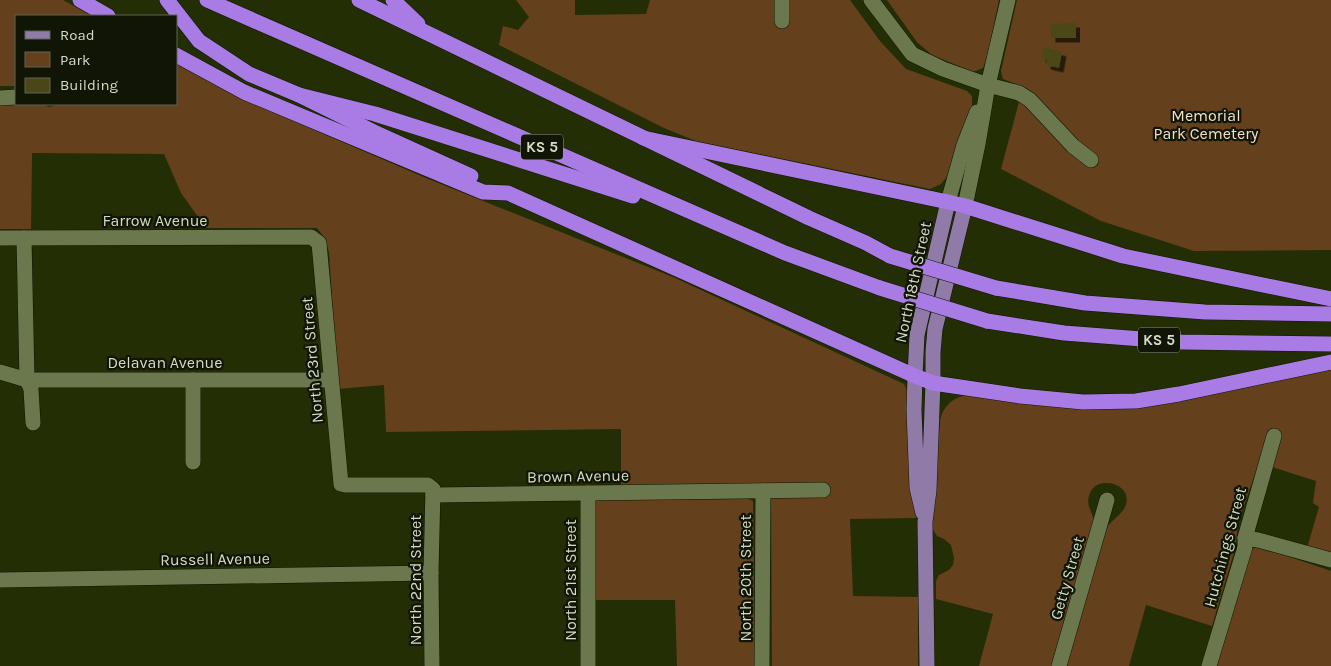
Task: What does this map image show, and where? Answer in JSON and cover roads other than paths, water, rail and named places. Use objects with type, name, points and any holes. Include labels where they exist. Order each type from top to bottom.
[{"type":"highway","points":[[80,0],[106,15]]},
{"type":"highway","points":[[168,0],[199,42],[249,74],[299,94],[374,132],[933,383],[1020,396],[1083,402],[1136,401],[1331,362]]},
{"type":"highway","name":"KS 5","points":[[207,0],[785,253],[880,288],[987,322],[1064,333],[1181,342],[1331,344]]},
{"type":"highway","name":"KS 5","points":[[359,0],[890,256],[996,288],[1085,303],[1204,312],[1331,314]]},
{"type":"highway","points":[[393,0],[426,32]]},
{"type":"highway","points":[[178,56],[244,92],[428,169],[484,192],[508,193]]},
{"type":"highway","points":[[299,94],[375,114],[710,220]]},
{"type":"highway","points":[[644,138],[948,202],[1122,256],[1331,299]]},
{"type":"main road","name":"North 18th Street","points":[[924,522],[917,488],[914,410],[917,335],[948,202]]},
{"type":"main road","name":"North 18th Street","points":[[927,666],[924,522],[929,490],[933,352],[935,328],[965,206]]},
{"type":"street","points":[[782,0],[782,21]]},
{"type":"street","points":[[871,0],[912,54],[943,70],[1019,93],[1030,100],[1073,146],[1091,160]]},
{"type":"street","name":"North 18th Street","points":[[965,206],[988,85],[1008,0]]},
{"type":"street","name":"North 18th Street","points":[[948,202],[964,145],[988,85]]},
{"type":"street","points":[[0,98],[15,97]]},
{"type":"street","name":"Farrow Avenue","points":[[0,238],[311,237]]},
{"type":"street","name":"North 23rd Street","points":[[311,237],[319,243],[341,484]]},
{"type":"street","points":[[24,238],[27,380],[31,389],[33,423]]},
{"type":"street","name":"Delavan Avenue","points":[[0,372],[27,380],[331,380]]},
{"type":"street","points":[[193,380],[193,462]]},
{"type":"street","name":"Hutchings Street","points":[[1209,666],[1245,546],[1245,538],[1274,436]]},
{"type":"street","name":"Brown Avenue","points":[[341,484],[428,486],[432,489],[433,495],[823,490]]},
{"type":"street","name":"North 20th Street","points":[[762,666],[763,491]]},
{"type":"street","name":"North 21st Street","points":[[588,493],[588,666]]},
{"type":"street","name":"North 22nd Street","points":[[432,666],[431,573],[433,495]]},
{"type":"street","name":"Getty Street","points":[[1059,666],[1107,500]]},
{"type":"street","points":[[1245,538],[1331,560]]},
{"type":"street","name":"Russell Avenue","points":[[0,580],[431,573]]},
{"type":"park label","name":"Memorial Park Cemetery","points":[[1206,124]]}]
